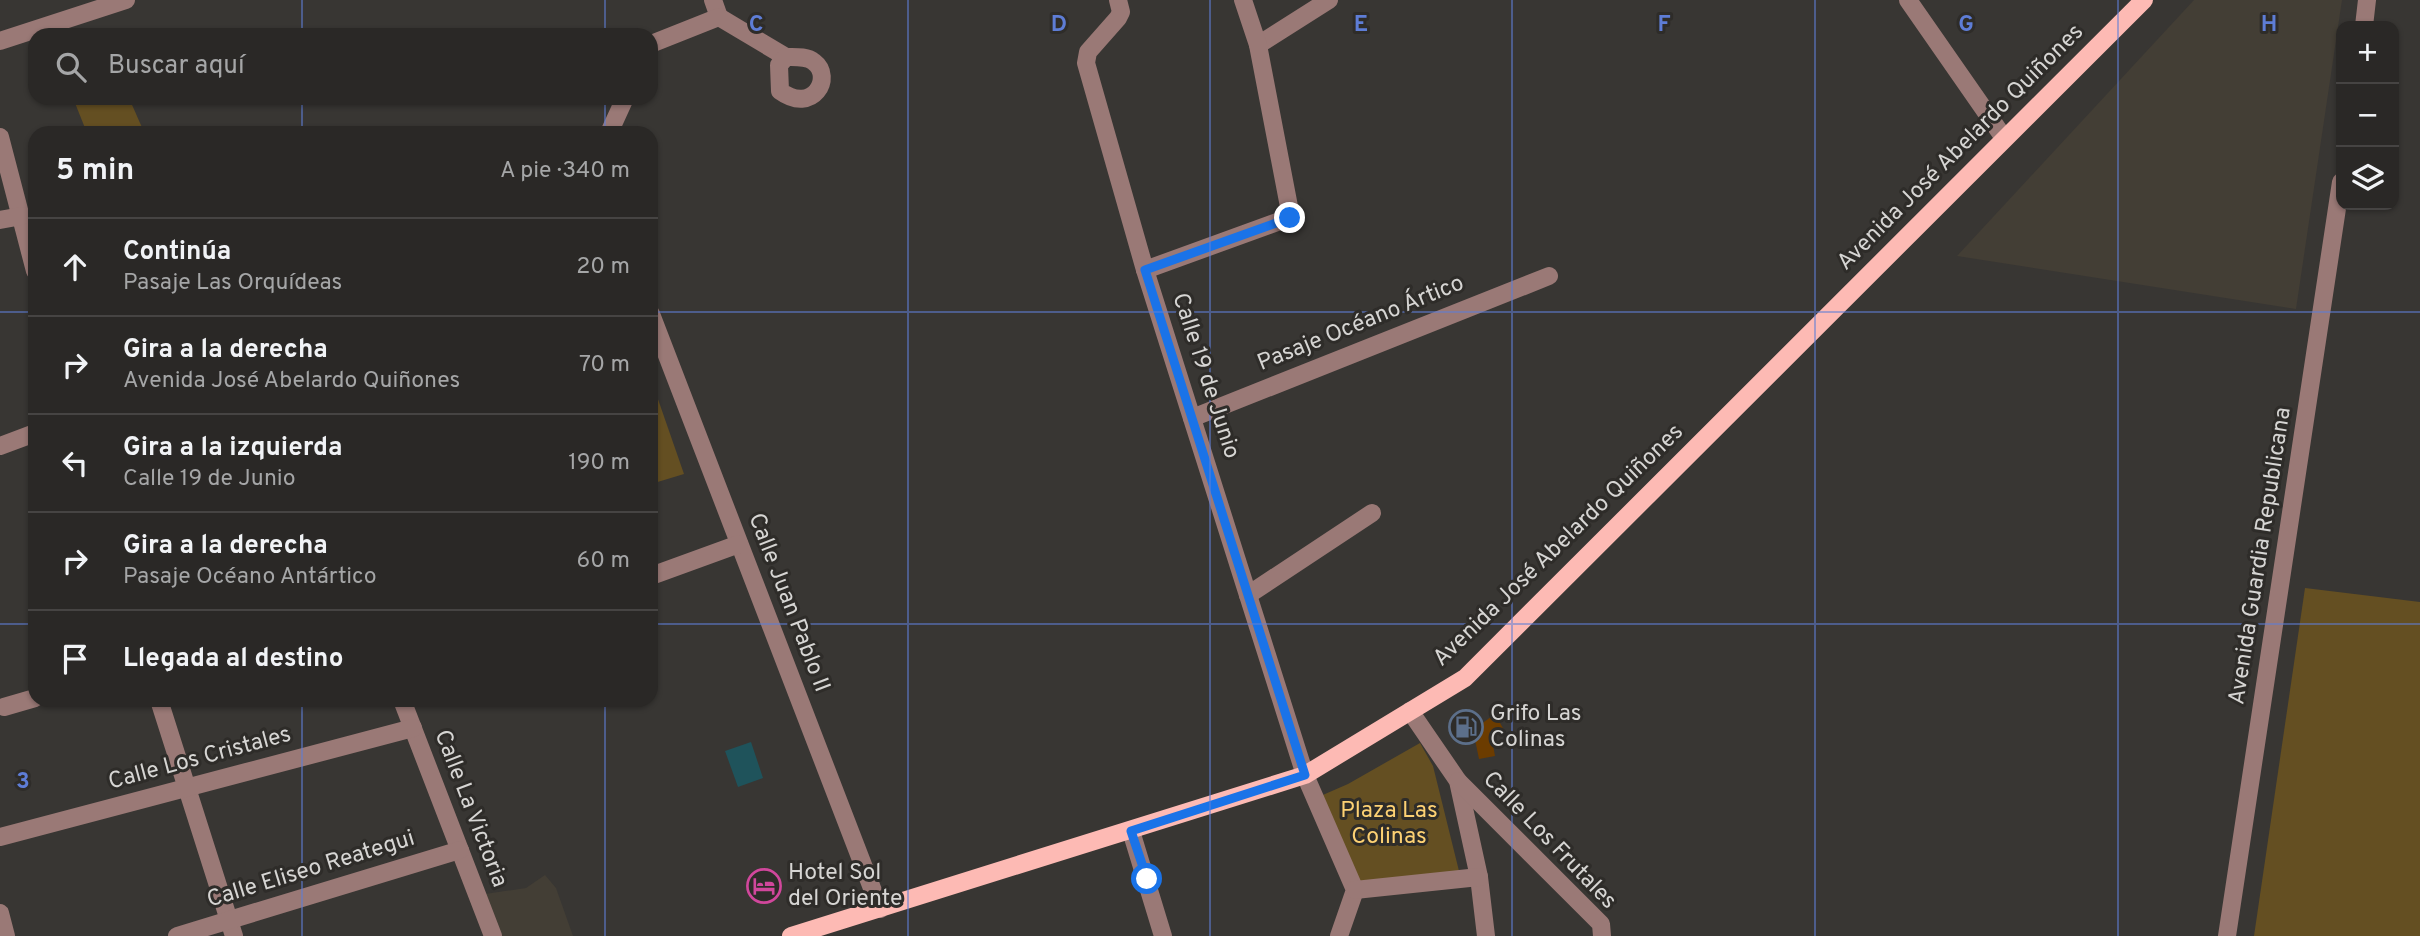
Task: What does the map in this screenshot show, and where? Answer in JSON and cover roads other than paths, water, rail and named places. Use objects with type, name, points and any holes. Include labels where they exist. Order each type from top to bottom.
[{"type":"main road","name":"Avenida José Abelardo Quiñones","points":[[791,936],[1305,775],[1465,678],[2144,0]]},
{"type":"street","name":"Calle 19 de Junio","points":[[1118,0],[1121,12],[1118,18],[1088,52],[1086,63],[1145,270],[1305,775],[1355,890]]},
{"type":"street","points":[[1145,270],[1290,218],[1258,45],[1243,0]]},
{"type":"street","points":[[1258,45],[1329,0]]},
{"type":"street","points":[[1908,0],[2004,138]]},
{"type":"street","points":[[2365,21],[2367,0]]},
{"type":"street","points":[[39,28],[116,2]]},
{"type":"street","points":[[658,40],[716,8],[786,57]]},
{"type":"street","points":[[0,41],[28,32]]},
{"type":"street","points":[[612,126],[622,105]]},
{"type":"street","points":[[0,137],[28,241]]},
{"type":"street","name":"Avenida Guardia Republicana","points":[[2227,936],[2337,210]]},
{"type":"street","points":[[0,220],[22,216]]},
{"type":"street","name":"Pasaje Océano Ártico","points":[[1192,418],[1549,276]]},
{"type":"street","name":"Calle Juan Pablo II","points":[[658,332],[880,909]]},
{"type":"street","points":[[0,446],[28,436]]},
{"type":"street","points":[[1248,595],[1372,513]]},
{"type":"street","points":[[658,573],[739,544]]},
{"type":"street","points":[[4,707],[28,700]]},
{"type":"street","points":[[161,707],[232,928]]},
{"type":"street","name":"Calle La Victoria","points":[[405,707],[493,936]]},
{"type":"street","points":[[1410,711],[1458,781],[1479,877],[1486,936]]},
{"type":"street","name":"Calle Los Cristales","points":[[0,837],[413,728]]},
{"type":"street","name":"Calle Los Frutales","points":[[1458,781],[1601,924],[1602,936]]},
{"type":"street","points":[[1131,831],[1163,936]]},
{"type":"street","name":"Calle Eliseo Reategui","points":[[177,936],[232,928],[460,850]]},
{"type":"street","points":[[1339,936],[1355,890],[1479,877]]},
{"type":"street","points":[[0,912],[6,936]]},
{"type":"water","points":[[751,742],[763,778],[738,787],[725,751]]},
{"type":"place","name":"Grifo Las Colinas","points":[[1466,727]]},
{"type":"place","name":"Hotel Sol del Oriente","points":[[764,886]]},
{"type":"park label","name":"Plaza Las Colinas","points":[[1389,824]]}]
